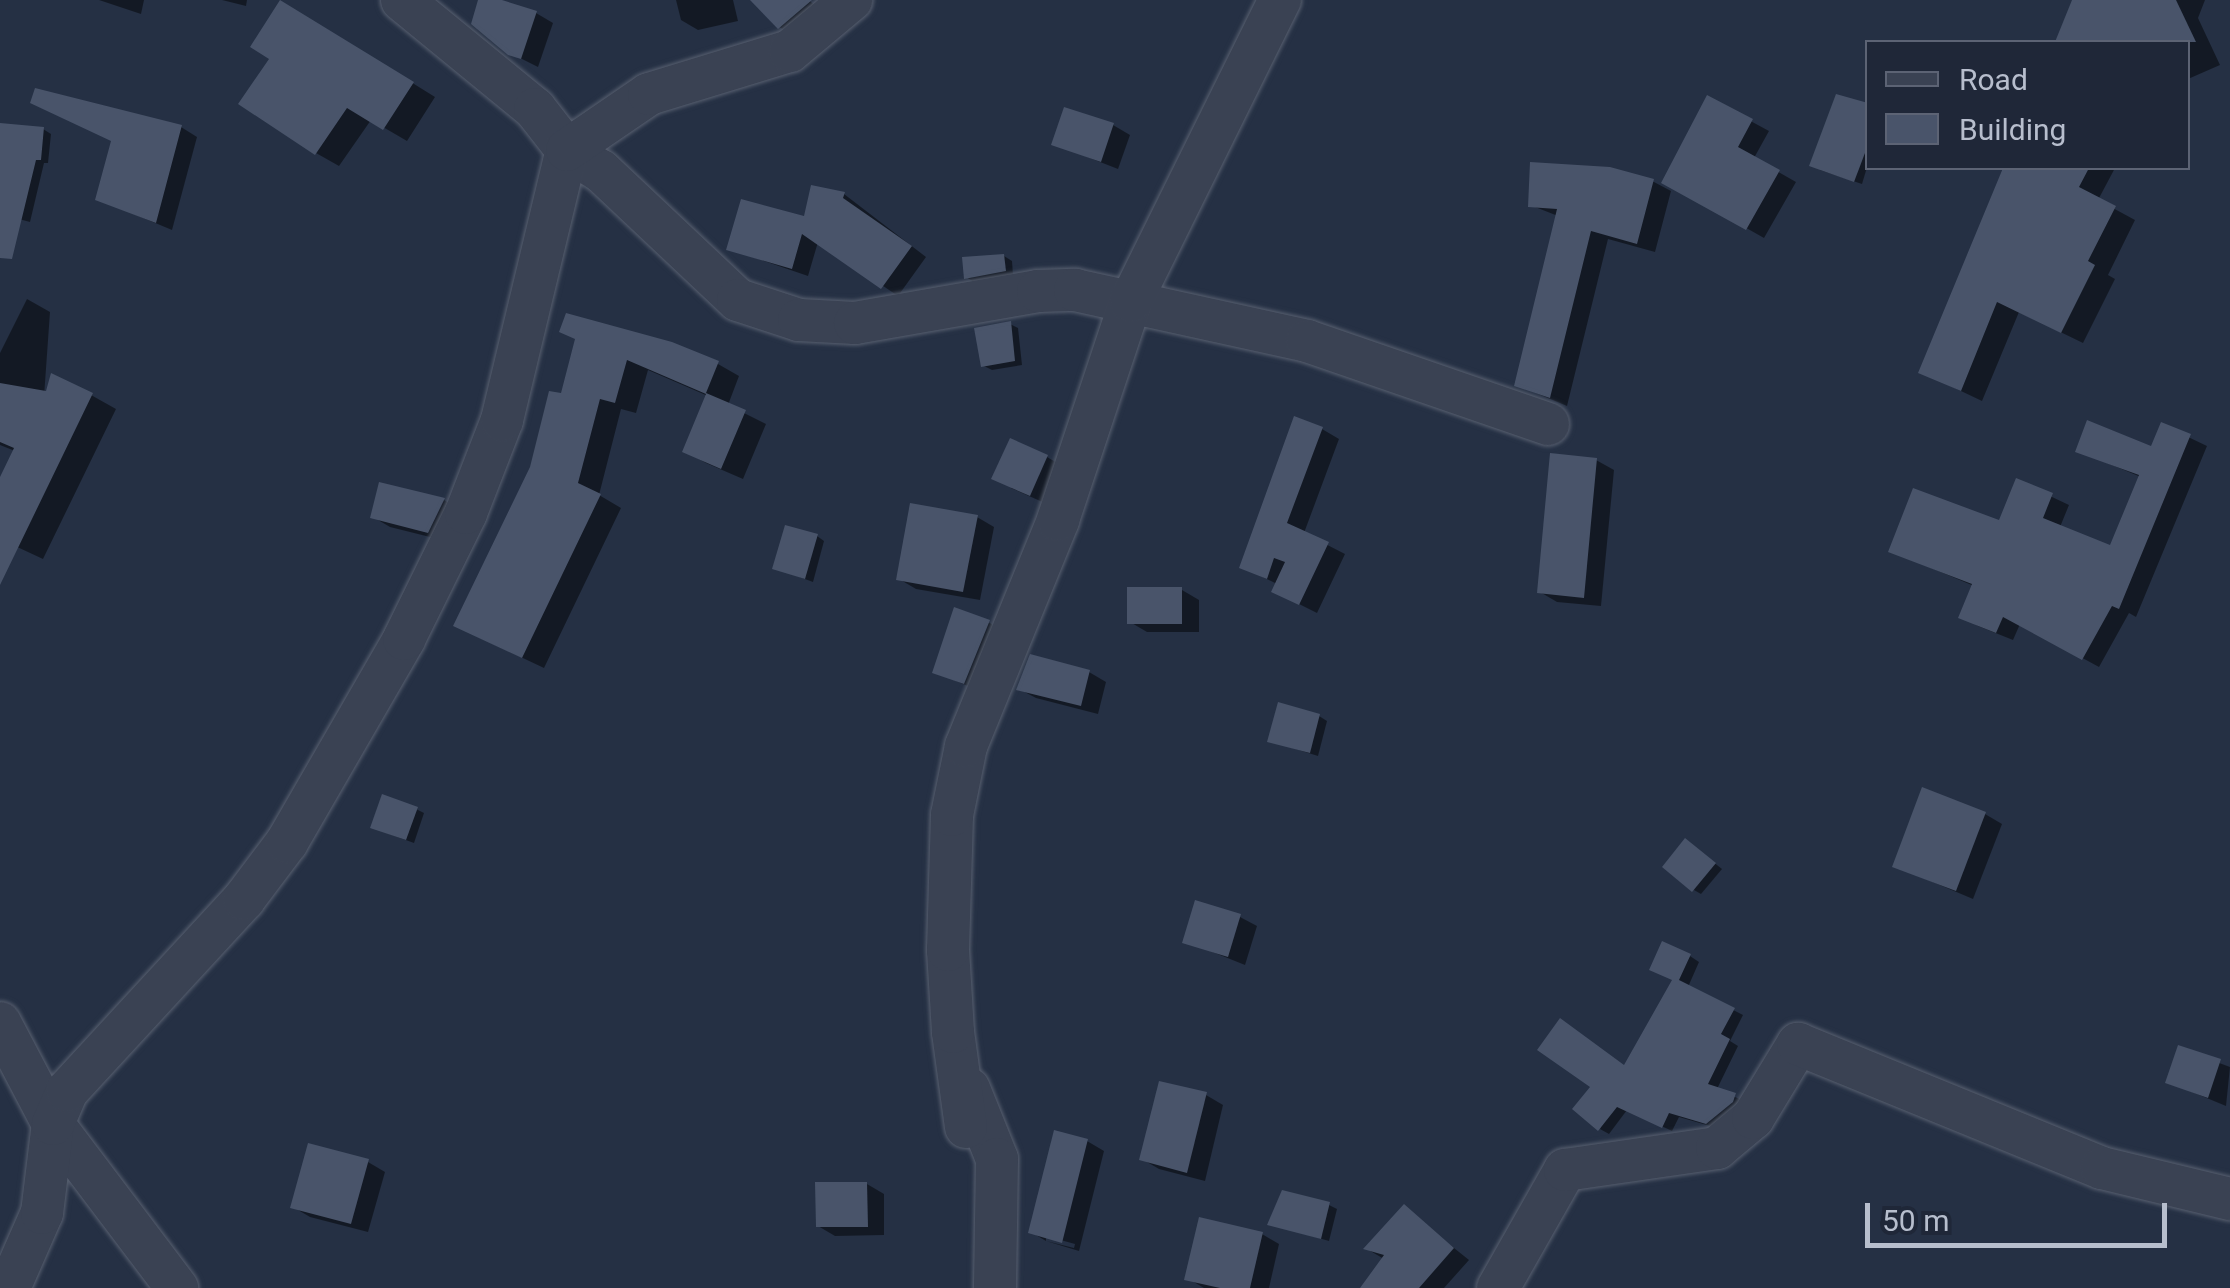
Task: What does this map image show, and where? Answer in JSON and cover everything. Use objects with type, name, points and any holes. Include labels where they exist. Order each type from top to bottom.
[{"type":"street","points":[[402,0],[535,109],[567,150],[601,171],[738,300],[799,320],[855,323],[1038,292],[1075,290],[1307,341],[1548,424]]},
{"type":"street","points":[[10,1288],[42,1214],[53,1124],[67,1091],[244,899],[287,842],[404,639],[481,482],[497,436],[567,150],[649,94],[790,51],[851,0]]},
{"type":"street","points":[[966,1127],[948,950],[952,815],[966,746],[1058,520],[1131,301],[1280,0]]},
{"type":"street","points":[[0,1024],[53,1124],[177,1288]]},
{"type":"street","points":[[1498,1288],[1565,1170],[1717,1148],[1752,1118],[1798,1044],[2102,1168],[2230,1199]]},
{"type":"street","points":[[957,1058],[997,1160],[995,1288]]},
{"type":"street","points":[[0,1225],[42,1214]]},
{"type":"building","points":[[280,0],[414,82],[383,130],[347,108],[315,155],[238,104],[269,59],[250,47]]},
{"type":"building","points":[[478,0],[502,0],[537,11],[521,59],[508,55],[471,24]]},
{"type":"building","points":[[750,0],[812,0],[778,29]]},
{"type":"building","points":[[2072,0],[2176,0],[2196,42],[2190,40],[2056,40]]},
{"type":"building","points":[[35,88],[182,125],[156,223],[95,200],[111,141],[30,103]]},
{"type":"building","points":[[1836,94],[1865,102],[1865,153],[1854,182],[1809,166]]},
{"type":"building","points":[[1707,95],[1753,119],[1738,147],[1780,170],[1746,230],[1661,183]]},
{"type":"building","points":[[1064,107],[1114,123],[1101,162],[1051,145]]},
{"type":"building","points":[[0,123],[44,127],[41,160],[36,160],[12,259],[0,258]]},
{"type":"building","points":[[1530,162],[1610,167],[1654,179],[1637,244],[1591,231],[1550,398],[1514,386],[1557,209],[1528,207]]},
{"type":"building","points":[[2002,170],[2088,170],[2079,187],[2116,206],[2088,261],[2095,265],[2061,333],[1997,302],[1961,391],[1918,373]]},
{"type":"building","points":[[811,185],[845,192],[843,198],[912,246],[881,289],[802,234],[792,269],[726,250],[741,199],[804,216]]},
{"type":"building","points":[[1004,254],[1006,271],[964,279],[962,257]]},
{"type":"building","points":[[566,313],[672,342],[719,361],[706,393],[746,410],[721,469],[682,452],[706,394],[627,360],[615,403],[600,399],[578,483],[601,494],[522,658],[453,626],[530,467],[549,391],[561,393],[575,339],[559,332]]},
{"type":"building","points":[[1011,321],[1015,361],[981,367],[974,328]]},
{"type":"building","points":[[51,373],[93,393],[0,585],[0,477],[14,448],[0,442],[0,383],[46,391]]},
{"type":"building","points":[[1294,416],[1323,427],[1287,523],[1329,542],[1299,605],[1271,592],[1285,562],[1274,558],[1267,579],[1239,568]]},
{"type":"building","points":[[2087,420],[2151,446],[2161,422],[2191,434],[2119,609],[2112,606],[2082,660],[2003,617],[1996,633],[1958,618],[1972,584],[1888,552],[1913,488],[1999,520],[2016,478],[2053,493],[2043,518],[2110,545],[2139,475],[2075,452]]},
{"type":"building","points":[[1010,438],[1048,455],[1030,496],[991,479]]},
{"type":"building","points":[[1550,453],[1597,458],[1584,598],[1537,593]]},
{"type":"building","points":[[379,482],[445,498],[428,533],[370,518]]},
{"type":"building","points":[[910,503],[978,515],[963,592],[896,580]]},
{"type":"building","points":[[785,525],[818,534],[805,579],[772,569]]},
{"type":"building","points":[[1127,587],[1182,587],[1182,624],[1127,624]]},
{"type":"building","points":[[954,607],[990,620],[964,684],[932,673]]},
{"type":"building","points":[[1030,654],[1090,670],[1081,706],[1016,690]]},
{"type":"building","points":[[1278,702],[1320,714],[1310,753],[1267,742]]},
{"type":"building","points":[[1922,787],[1986,812],[1956,891],[1892,867]]},
{"type":"building","points":[[382,794],[418,807],[406,840],[370,828]]},
{"type":"building","points":[[1685,838],[1716,863],[1692,892],[1662,867]]},
{"type":"building","points":[[1195,900],[1241,914],[1228,957],[1182,943]]},
{"type":"building","points":[[1662,941],[1691,954],[1679,980],[1735,1008],[1721,1034],[1730,1039],[1708,1084],[1736,1093],[1733,1102],[1706,1124],[1669,1113],[1662,1128],[1617,1107],[1598,1131],[1572,1109],[1590,1087],[1537,1050],[1560,1018],[1624,1065],[1672,980],[1649,970]]},
{"type":"building","points":[[2178,1045],[2221,1059],[2208,1098],[2165,1083]]},
{"type":"building","points":[[1159,1081],[1207,1092],[1187,1173],[1139,1160]]},
{"type":"building","points":[[1054,1130],[1088,1139],[1062,1243],[1028,1233]]},
{"type":"building","points":[[308,1143],[369,1159],[351,1224],[290,1208]]},
{"type":"building","points":[[815,1182],[867,1182],[868,1227],[816,1227]]},
{"type":"building","points":[[1282,1190],[1330,1202],[1321,1239],[1267,1225]]},
{"type":"building","points":[[1404,1204],[1454,1248],[1419,1288],[1360,1288],[1384,1255],[1363,1249]]},
{"type":"building","points":[[1199,1217],[1263,1232],[1250,1288],[1220,1288],[1184,1280]]}]
